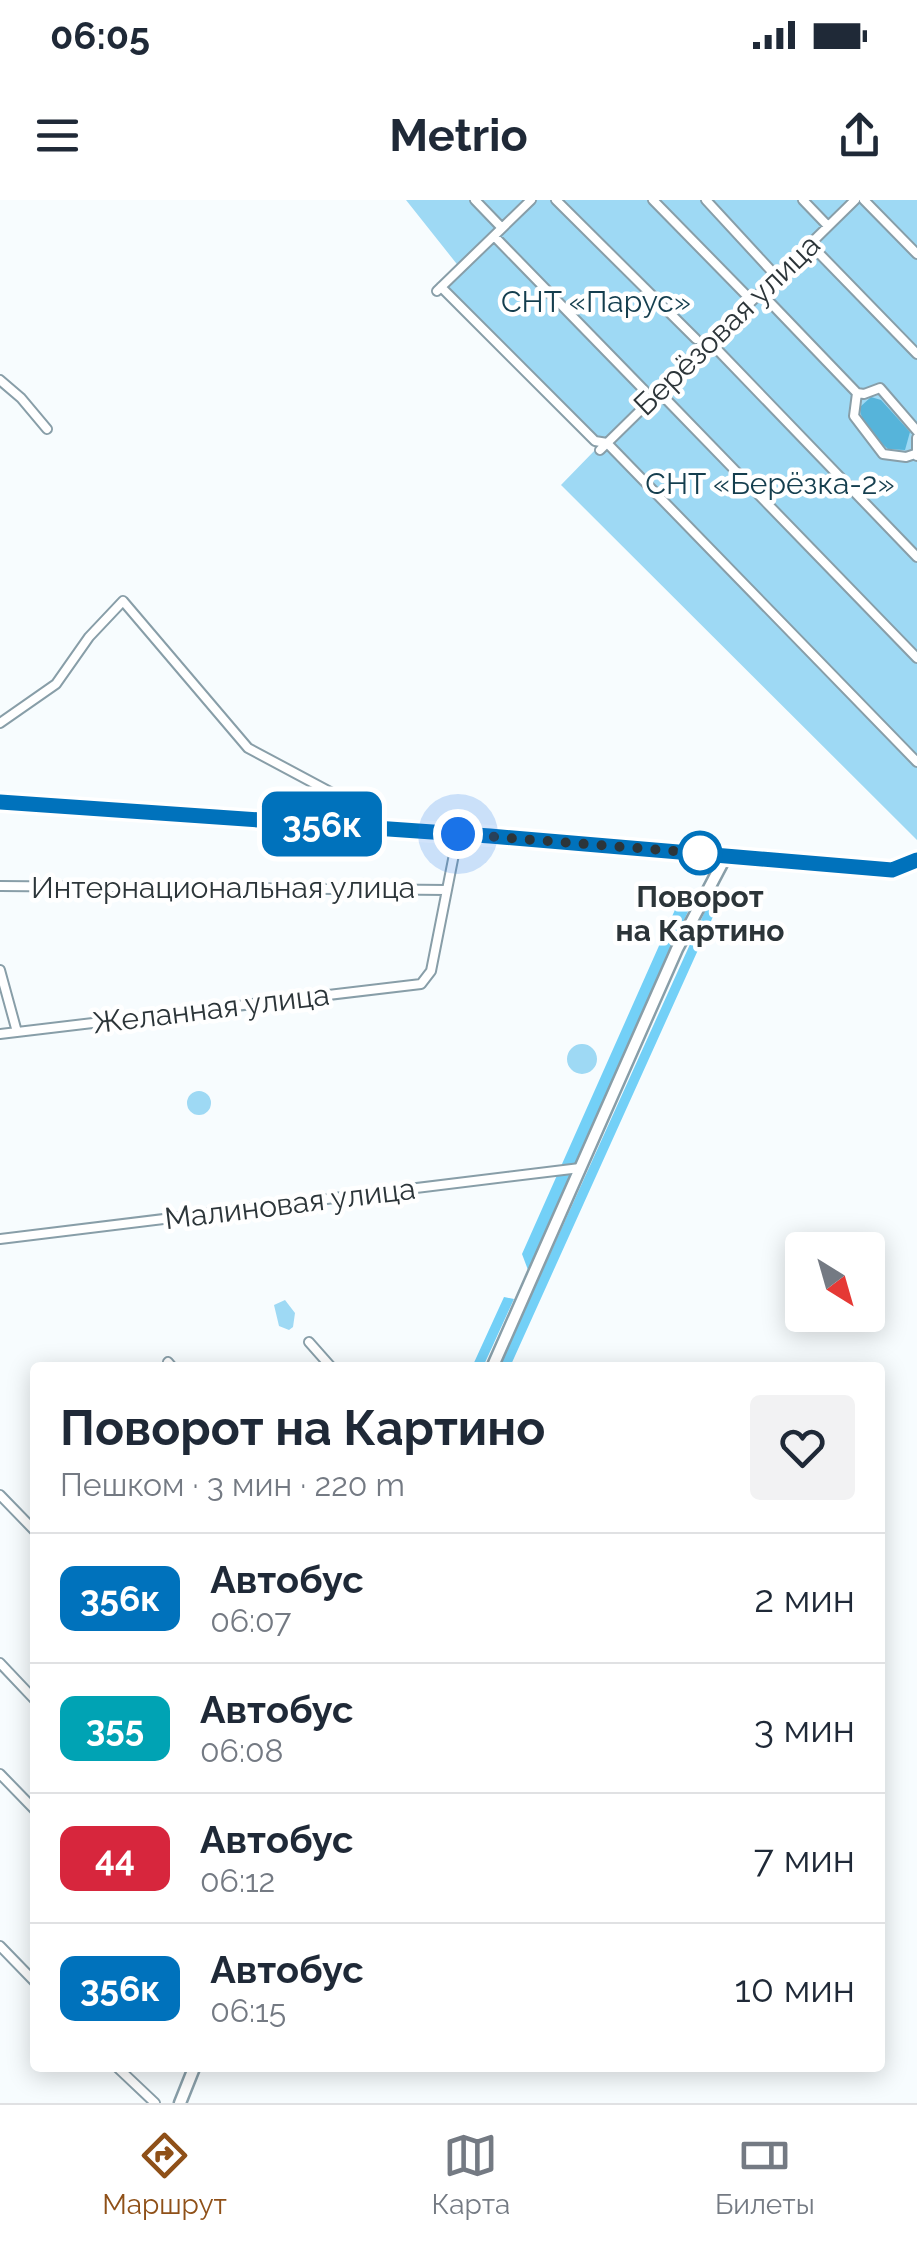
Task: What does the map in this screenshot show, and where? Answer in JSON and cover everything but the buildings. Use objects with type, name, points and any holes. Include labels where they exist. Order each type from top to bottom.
[{"type":"street","points":[[476,200],[502,228]]},
{"type":"street","points":[[531,200],[439,289],[594,441],[607,443],[917,762]]},
{"type":"street","points":[[556,200],[696,338]]},
{"type":"street","points":[[653,200],[752,300]]},
{"type":"street","points":[[706,200],[777,277]]},
{"type":"street","points":[[803,200],[828,226]]},
{"type":"street","name":"Берёзовая улица","points":[[600,450],[855,200]]},
{"type":"street","points":[[864,200],[917,254]]},
{"type":"street","points":[[494,236],[644,390]]},
{"type":"street","points":[[810,244],[917,354]]},
{"type":"street","points":[[760,293],[857,393],[880,388],[917,434],[916,455],[883,454],[854,416],[857,393]]},
{"type":"street","points":[[709,341],[917,557]]},
{"type":"street","points":[[0,380],[32,409],[46,429]]},
{"type":"street","points":[[659,392],[917,658]]},
{"type":"street","points":[[0,723],[56,684],[89,637],[122,601],[248,748],[349,802],[373,809]]},
{"type":"street","points":[[0,802],[892,870],[917,860]]},
{"type":"street","points":[[447,890],[458,834]]},
{"type":"street","points":[[495,1362],[677,948],[726,856]]},
{"type":"street","name":"Интернациональная улица","points":[[0,886],[447,890]]},
{"type":"street","name":"Желанная улица","points":[[0,1034],[421,984],[431,971],[447,890]]},
{"type":"street","points":[[0,970],[17,1032]]},
{"type":"street","name":"Малиновая улица","points":[[0,1239],[580,1168]]},
{"type":"street","points":[[308,1342],[326,1362]]},
{"type":"street","points":[[0,1495],[30,1526]]},
{"type":"street","points":[[0,1663],[30,1695]]},
{"type":"street","points":[[0,1774],[30,1805]]},
{"type":"street","points":[[0,1946],[30,1977]]},
{"type":"street","points":[[122,2072],[155,2103]]},
{"type":"street","points":[[180,2103],[192,2072]]},
{"type":"green space","name":"СНТ «Берёзка-2»","points":[[406,200],[917,200],[917,840],[561,485],[597,448],[438,290],[460,268]]},
{"type":"green space","points":[[582,1044],[596,1053],[597,1059],[588,1073],[582,1074],[568,1065],[567,1059],[576,1045]]},
{"type":"green space","points":[[194,1091],[204,1091],[211,1103],[204,1115],[194,1115],[187,1108],[187,1098]]},
{"type":"green space","points":[[285,1300],[295,1313],[289,1330],[279,1326],[274,1305]]},
{"type":"shaded area","points":[[871,397],[881,400],[910,432],[905,450],[888,449],[866,425],[860,407]]},
{"type":"shaded area","points":[[721,892],[728,893],[716,910],[512,1362],[501,1362],[705,911]]},
{"type":"shaded area","points":[[678,903],[690,907],[528,1270],[522,1254]]},
{"type":"shaded area","points":[[504,1297],[514,1299],[485,1362],[474,1362]]},
{"type":"bus line","name":"356к","points":[[0,802],[490,836],[892,870],[917,860]]},
{"type":"place","name":"Поворот на Картино","points":[[700,853]]},
{"type":"route","points":[[458,834],[700,853]]},
{"type":"park label","name":"СНТ «Парус»","points":[[596,302]]}]
